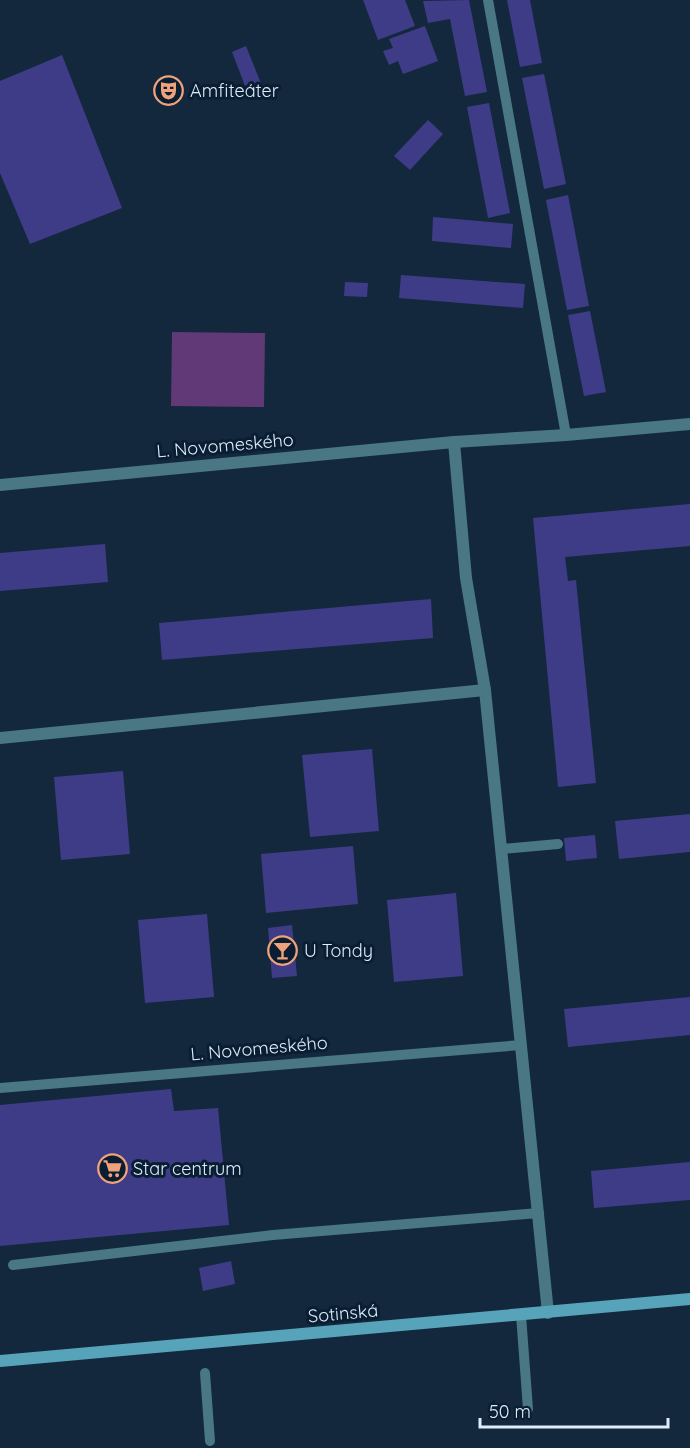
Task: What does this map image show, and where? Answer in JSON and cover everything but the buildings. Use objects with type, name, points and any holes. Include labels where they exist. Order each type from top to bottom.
[{"type":"main road","name":"Sotinská","points":[[0,1361],[690,1299]]},
{"type":"street","name":"L. Novomeského","points":[[0,484],[454,442],[690,424]]},
{"type":"street","points":[[454,442],[465,578],[485,690],[548,1313]]},
{"type":"street","points":[[0,738],[485,690]]},
{"type":"lane","points":[[488,0],[566,435]]},
{"type":"lane","points":[[502,849],[558,844]]},
{"type":"lane","name":"L. Novomeského","points":[[0,1088],[521,1045]]},
{"type":"lane","points":[[13,1265],[273,1235],[539,1213]]},
{"type":"lane","points":[[521,1315],[528,1409]]},
{"type":"lane","points":[[205,1373],[210,1441]]},
{"type":"shaded area","points":[[172,332],[265,333],[264,407],[171,406]]},
{"type":"place","name":"Amfiteáter","points":[[169,90]]},
{"type":"place","name":"U Tondy","points":[[283,950]]},
{"type":"place","name":"Star centrum","points":[[112,1168]]}]
